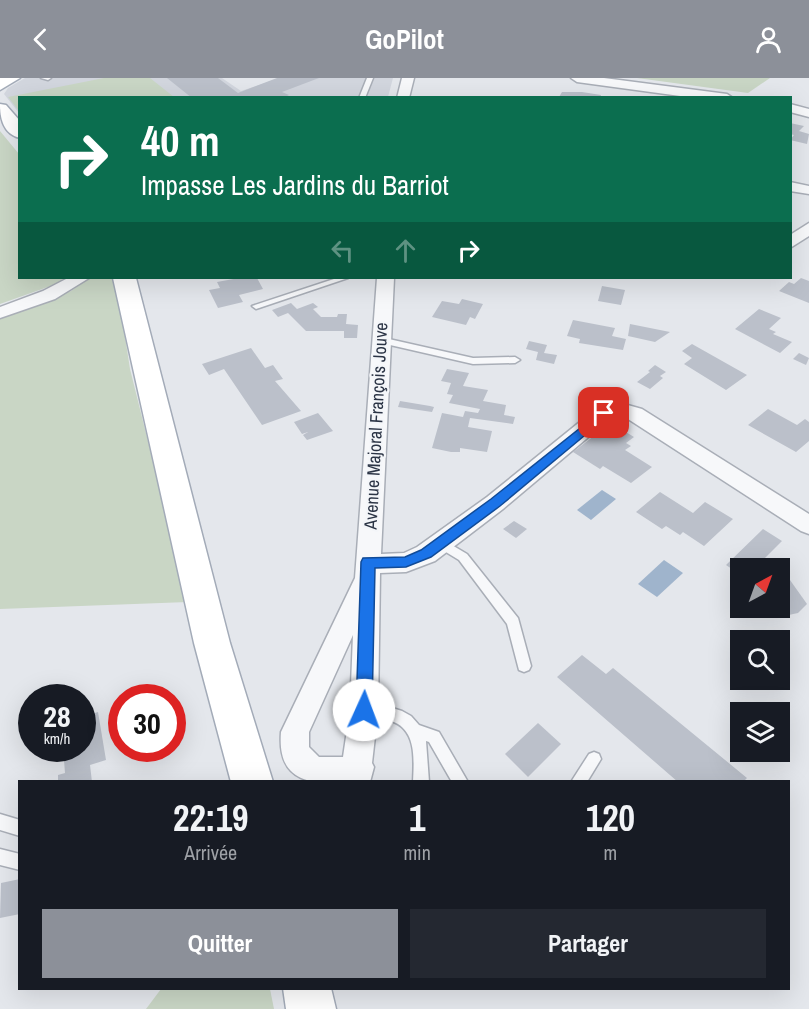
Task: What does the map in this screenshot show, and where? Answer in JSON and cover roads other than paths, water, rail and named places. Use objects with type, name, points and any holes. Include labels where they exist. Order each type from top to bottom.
[{"type":"main road","points":[[0,109],[18,131]]},
{"type":"main road","points":[[124,279],[212,643],[251,780]]},
{"type":"main road","points":[[307,990],[311,1009]]},
{"type":"street","points":[[404,96],[408,78]]},
{"type":"street","points":[[577,78],[712,96]]},
{"type":"street","points":[[792,109],[809,113]]},
{"type":"street","points":[[792,186],[809,190]]},
{"type":"street","points":[[792,241],[809,228]]},
{"type":"street","points":[[0,313],[50,295],[78,279]]},
{"type":"street","name":"Avenue Majoral François Jouve","points":[[368,568],[295,732],[294,750],[305,765],[325,774],[357,775],[364,710],[368,568],[380,340],[386,279]]},
{"type":"street","points":[[368,568],[406,562],[426,554],[495,503],[604,413],[617,409],[635,414],[809,525]]},
{"type":"lane","points":[[363,96],[370,78]]},
{"type":"lane","points":[[256,306],[341,279]]},
{"type":"lane","points":[[380,340],[473,361],[515,360]]},
{"type":"lane","points":[[440,543],[463,557],[513,622],[524,666]]},
{"type":"lane","points":[[364,710],[398,716],[417,731],[434,737],[460,780]]},
{"type":"lane","points":[[417,731],[421,752],[421,780]]},
{"type":"lane","points":[[579,780],[594,759]]},
{"type":"lane","points":[[0,822],[18,827]]},
{"type":"lane","points":[[0,857],[18,862]]},
{"type":"water","points":[[602,490],[616,499],[591,520],[577,510]]},
{"type":"water","points":[[664,560],[683,573],[657,597],[638,584]]}]
